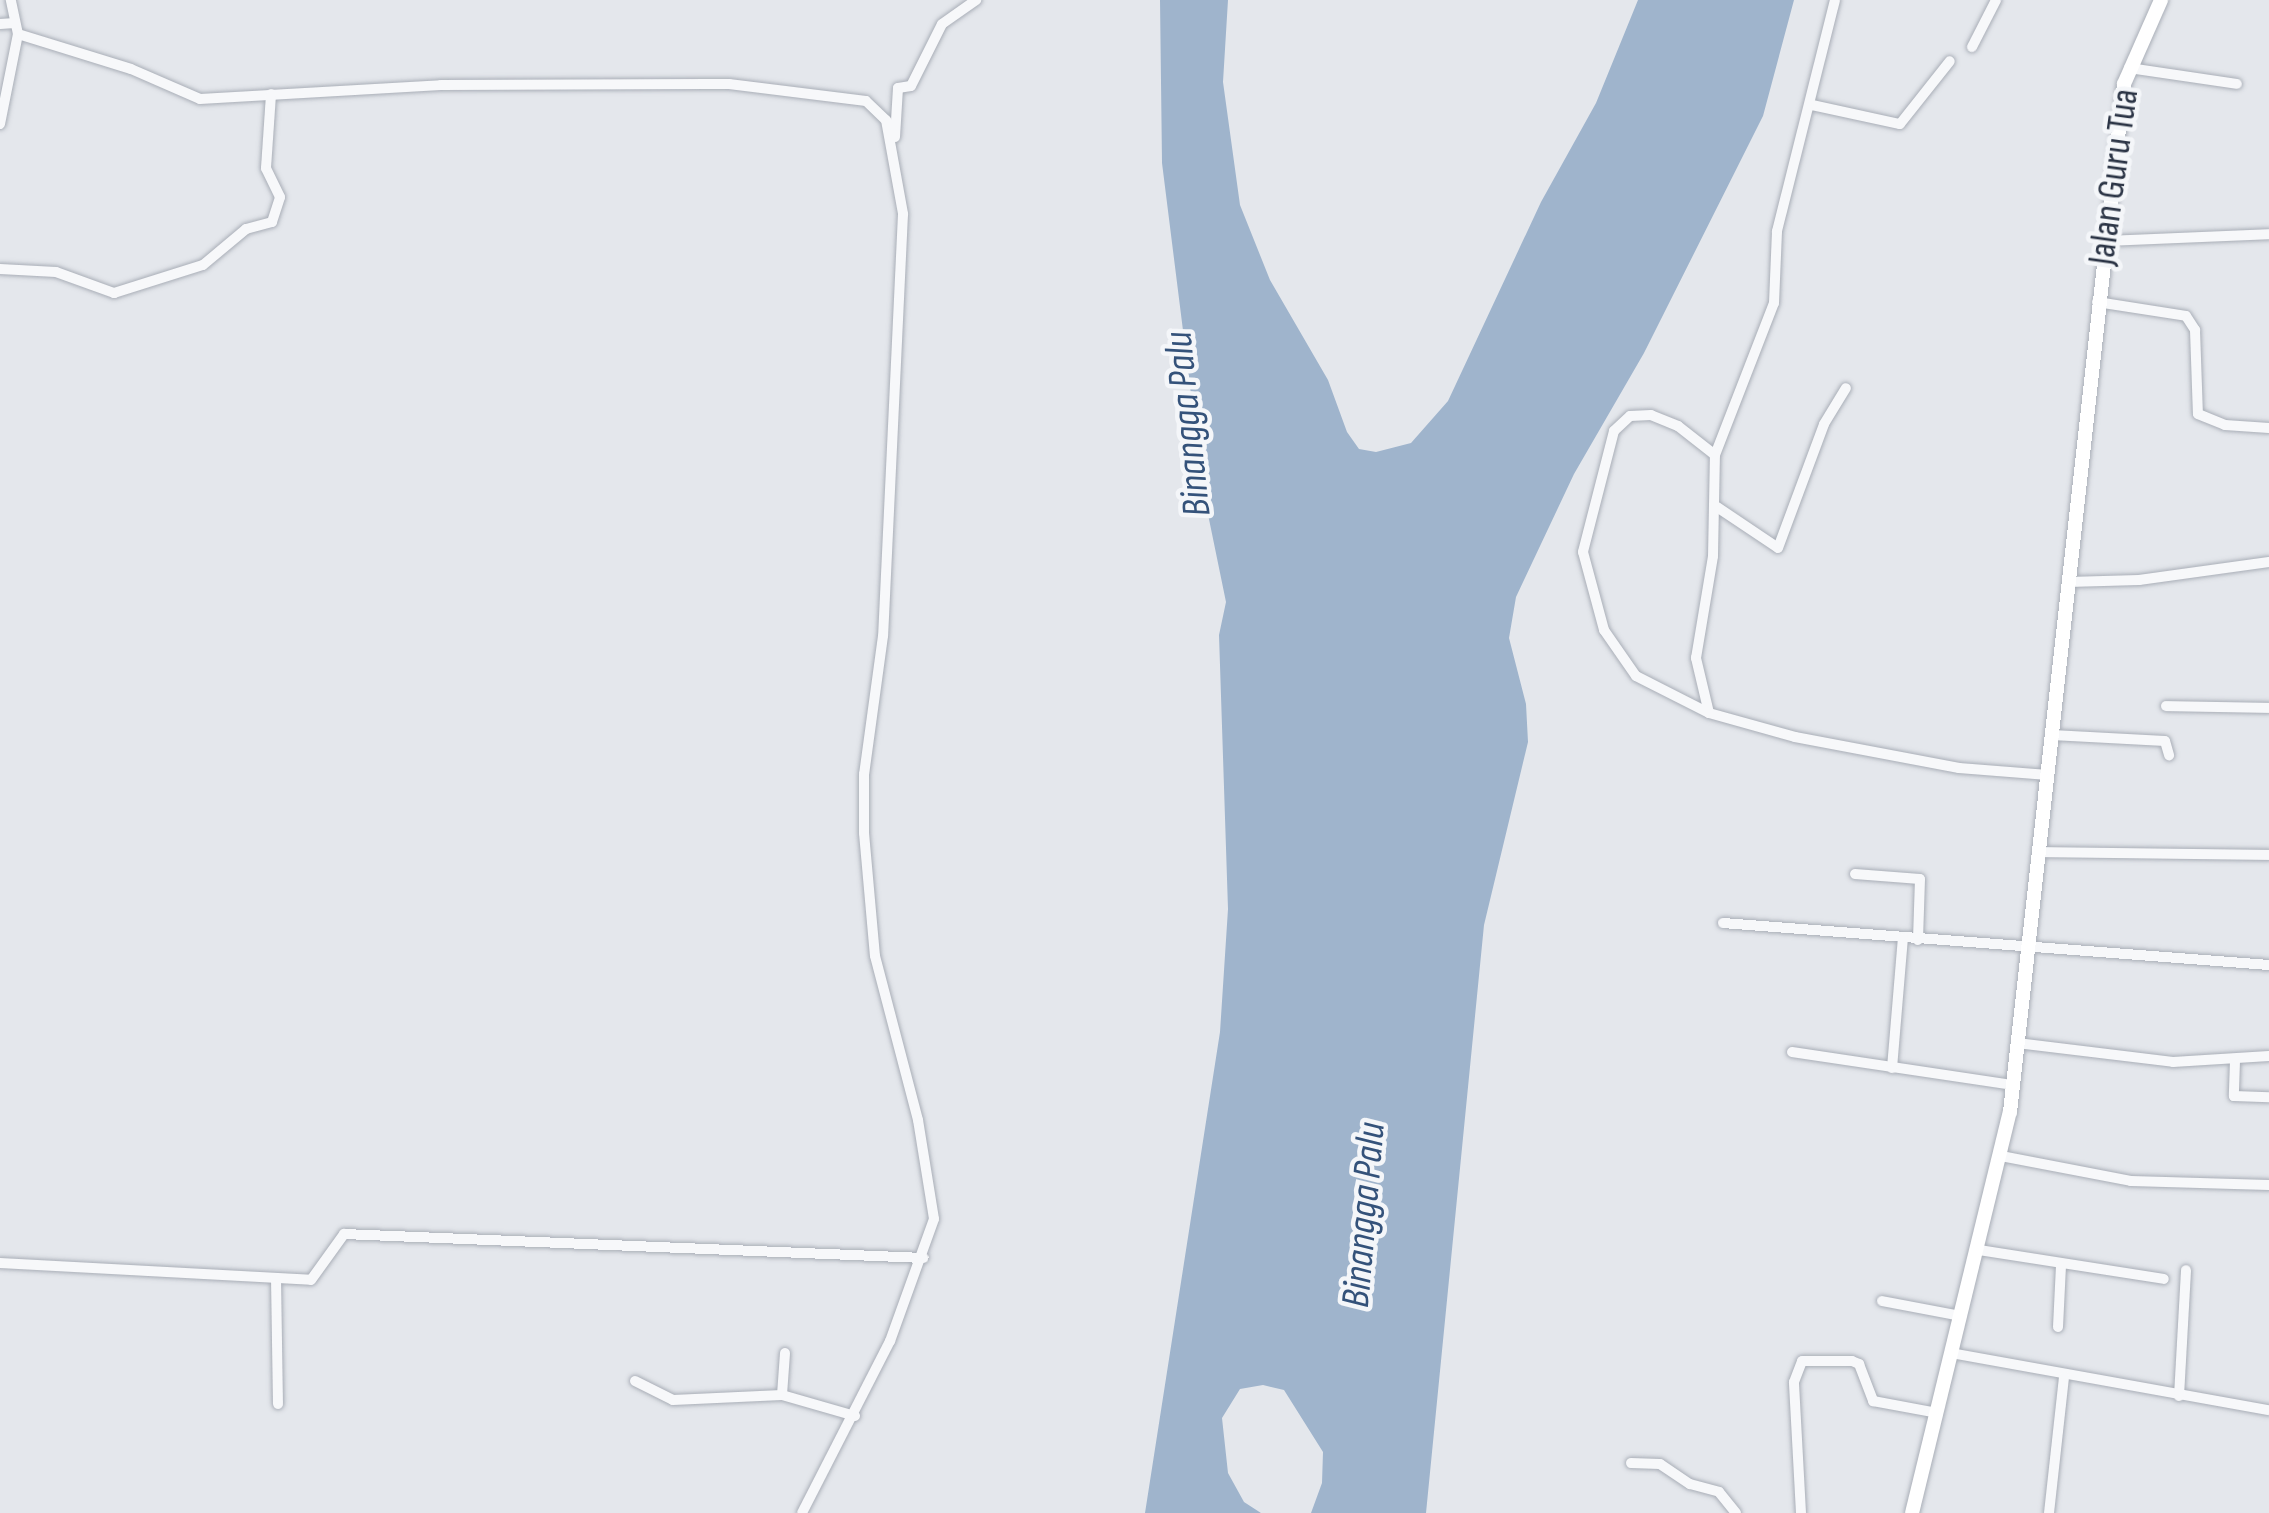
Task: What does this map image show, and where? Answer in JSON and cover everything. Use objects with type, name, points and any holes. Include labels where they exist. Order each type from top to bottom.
[{"type":"main road","name":"Jalan Guru Tua","points":[[1912,1513],[2002,1156],[2014,1085],[2105,241],[2129,68],[2161,0]]},
{"type":"street","points":[[0,124],[17,28],[11,0]]},
{"type":"street","points":[[894,144],[898,88],[911,86],[942,24],[976,0]]},
{"type":"street","points":[[1709,713],[1696,658],[1716,507],[1715,456],[1774,303],[1777,232],[1812,106],[1835,0]]},
{"type":"street","points":[[1972,46],[1996,0]]},
{"type":"street","points":[[0,24],[131,69],[200,99],[582,81],[728,84],[866,100],[886,120],[894,144],[903,214],[884,636],[864,774],[864,833],[876,956],[934,1192],[924,1258],[855,1416],[802,1513]]},
{"type":"street","points":[[1812,106],[1900,124],[1950,61]]},
{"type":"street","points":[[2129,68],[2237,84]]},
{"type":"street","points":[[0,269],[56,272],[114,293],[203,264],[246,229],[272,222],[280,197],[266,168],[272,94]]},
{"type":"street","points":[[2105,241],[2269,234]]},
{"type":"street","points":[[2097,302],[2186,316],[2195,330],[2198,414],[2225,425],[2269,428]]},
{"type":"street","points":[[1716,507],[1778,548],[1824,424],[1846,388]]},
{"type":"street","points":[[1715,456],[1678,426],[1651,415],[1620,420],[1583,552],[1590,594],[1622,662],[1652,687],[1709,713],[1959,768],[2048,775]]},
{"type":"street","points":[[2068,582],[2138,580],[2269,562]]},
{"type":"street","points":[[2166,706],[2269,708]]},
{"type":"street","points":[[2052,735],[2162,740],[2169,755]]},
{"type":"street","points":[[2038,852],[2269,855]]},
{"type":"street","points":[[1855,874],[1920,880],[1918,940]]},
{"type":"street","points":[[1723,924],[2027,950],[2269,965]]},
{"type":"street","points":[[1892,1068],[1903,938]]},
{"type":"street","points":[[2018,1043],[2104,1058],[2235,1061],[2269,1056]]},
{"type":"street","points":[[1792,1052],[2014,1085]]},
{"type":"street","points":[[2235,1061],[2234,1096],[2269,1097]]},
{"type":"street","points":[[2002,1156],[2131,1182],[2269,1185]]},
{"type":"street","points":[[0,1262],[276,1278],[320,1276],[327,1252],[344,1234],[924,1258]]},
{"type":"street","points":[[1978,1250],[2164,1280]]},
{"type":"street","points":[[2058,1327],[2061,1266]]},
{"type":"street","points":[[2180,1396],[2186,1270]]},
{"type":"street","points":[[276,1278],[278,1404]]},
{"type":"street","points":[[1882,1302],[1961,1316]]},
{"type":"street","points":[[782,1395],[786,1352]]},
{"type":"street","points":[[1952,1353],[2064,1377],[2269,1410]]},
{"type":"street","points":[[1801,1513],[1794,1382],[1802,1361],[1852,1361],[1859,1364],[1872,1401],[1937,1413]]},
{"type":"street","points":[[2049,1513],[2064,1377]]},
{"type":"street","points":[[635,1381],[673,1400],[782,1395],[855,1416]]},
{"type":"street","points":[[1632,1463],[1660,1464],[1690,1484],[1720,1492],[1736,1513]]},
{"type":"water","name":"Binangga Palu","points":[[1160,0],[1228,0],[1223,82],[1240,205],[1270,280],[1328,380],[1347,432],[1359,449],[1376,452],[1411,443],[1448,401],[1541,202],[1596,103],[1638,0],[1794,0],[1763,116],[1644,353],[1574,474],[1516,597],[1509,638],[1526,704],[1528,742],[1484,925],[1426,1513],[1311,1513],[1322,1483],[1323,1452],[1284,1390],[1263,1385],[1240,1389],[1222,1418],[1228,1473],[1244,1502],[1261,1513],[1145,1513],[1220,1032],[1228,909],[1219,635],[1226,602],[1203,490],[1162,163]]}]
